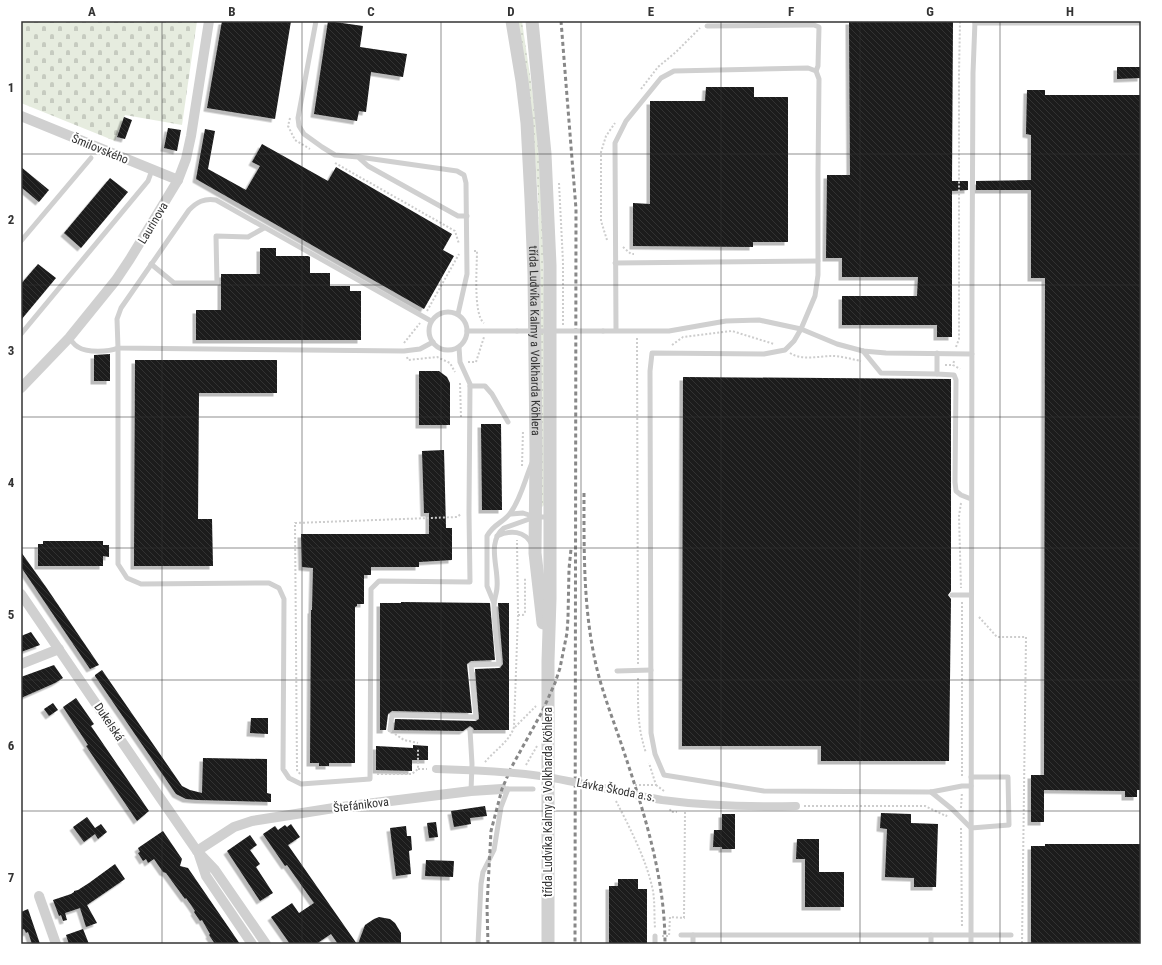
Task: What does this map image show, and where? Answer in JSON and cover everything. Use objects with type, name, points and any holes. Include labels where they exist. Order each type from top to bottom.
[{"type":"street","name":"Laurinova","points":[[21,388],[69,338],[116,280],[178,180],[186,160],[191,136],[209,21]]},
{"type":"street","name":"třída Ludvíka Kalmy a Volkharda Köhlera","points":[[512,21],[522,81],[528,138],[534,274],[536,452],[535,553],[548,661]]},
{"type":"street","name":"třída Ludvíka Kalmy a Volkharda Köhlera","points":[[532,21],[545,154],[550,266],[548,944]]},
{"type":"street","name":"Šmilovského","points":[[21,116],[178,180]]},
{"type":"street","name":"Dukelská","points":[[21,594],[197,851],[215,870],[266,944]]},
{"type":"street","points":[[21,664],[59,649]]},
{"type":"street","name":"Lávka Škoda a.s.","points":[[436,769],[492,771],[538,776],[662,800],[750,807],[796,806]]},
{"type":"street","name":"Štefánikova","points":[[197,851],[234,827],[252,821],[334,808],[471,791],[505,789]]},
{"type":"street","name":"Dukelská","points":[[197,851],[206,876],[252,944]]},
{"type":"street","points":[[39,896],[56,944]]},
{"type":"lane","points":[[316,21],[298,118],[299,126],[304,134],[334,155],[457,171],[464,175],[466,182],[467,274],[458,314]]},
{"type":"lane","points":[[971,944],[971,499],[973,73],[975,22],[1141,23]]},
{"type":"lane","points":[[707,26],[814,25],[819,27],[818,66],[816,72]]},
{"type":"lane","points":[[616,330],[615,143],[626,122],[661,78],[674,71],[808,68],[816,72],[819,79],[818,275],[815,296],[801,329],[794,341],[785,350],[764,354],[652,353],[650,371],[651,733],[655,754],[664,775],[764,791],[931,792],[962,786],[971,786]]},
{"type":"lane","points":[[358,157],[368,166],[458,216],[467,216]]},
{"type":"lane","points":[[21,242],[91,158]]},
{"type":"lane","points":[[21,334],[148,181],[152,170]]},
{"type":"lane","points":[[431,321],[216,200],[207,198],[196,203],[189,210],[121,308],[117,319],[118,564],[126,578],[141,584],[269,583],[279,588],[284,598],[283,769],[289,778],[301,784],[370,778],[371,589],[380,581],[470,582],[470,386],[460,362],[459,347],[466,337],[467,331],[463,318],[458,314],[446,312],[440,313],[431,321],[429,332],[433,342],[437,347],[448,350],[459,347]]},
{"type":"lane","points":[[151,264],[174,283],[217,283],[216,236],[248,237],[264,228]]},
{"type":"lane","points":[[615,264],[818,261]]},
{"type":"lane","points":[[467,331],[669,331],[726,321],[759,320],[801,329],[836,344],[863,351],[886,353],[972,354]]},
{"type":"lane","points":[[69,338],[79,348],[95,351],[111,351],[118,348],[404,351],[420,349],[433,342]]},
{"type":"lane","points":[[863,351],[882,373],[954,375],[956,380],[956,491],[962,496],[971,499]]},
{"type":"lane","points":[[937,353],[937,374]]},
{"type":"lane","points":[[470,386],[485,386],[492,394],[508,422]]},
{"type":"lane","points":[[390,730],[392,715],[476,717],[471,665],[499,664],[494,603],[487,586],[487,536],[491,528],[511,514],[536,452]]},
{"type":"lane","points":[[511,514],[523,513],[535,517],[550,517]]},
{"type":"lane","points":[[494,603],[498,587],[494,549],[497,536],[504,528],[535,517]]},
{"type":"lane","points":[[497,536],[511,532],[520,534],[529,540],[535,553]]},
{"type":"lane","points":[[952,595],[971,595]]},
{"type":"lane","points":[[617,671],[651,670]]},
{"type":"lane","points":[[470,730],[472,764],[471,791]]},
{"type":"lane","points":[[931,792],[952,809],[971,828],[1009,825],[1008,777],[971,776]]},
{"type":"lane","points":[[478,944],[483,872],[494,850],[505,789]]},
{"type":"lane","name":"Štefánikova","points":[[505,789],[534,789]]},
{"type":"lane","points":[[681,935],[1011,935]]},
{"type":"lane","points":[[693,935],[693,944]]},
{"type":"lane","points":[[931,935],[931,944]]},
{"type":"lane","points":[[655,936],[655,944]]},
{"type":"path","points":[[641,89],[658,67],[676,52],[700,28],[707,26]]},
{"type":"path","points":[[298,118],[291,117],[288,126],[291,134],[295,140],[315,152]]},
{"type":"path","points":[[619,119],[606,136],[601,152],[601,221],[608,241],[622,242],[624,249],[631,254],[637,255],[637,263]]},
{"type":"path","points":[[335,163],[455,231],[460,251],[424,317],[404,343],[404,351],[408,360],[437,357],[450,363],[476,362],[484,340],[485,331],[484,324],[480,321],[477,310],[477,251],[460,251]]},
{"type":"path","points":[[637,331],[638,720],[640,736],[646,754]]},
{"type":"path","points":[[671,354],[672,345],[683,338],[732,331],[772,343],[794,356],[833,356],[872,362]]},
{"type":"path","points":[[450,363],[457,376]]},
{"type":"path","points":[[937,366],[953,365]]},
{"type":"path","points":[[460,382],[461,421]]},
{"type":"path","points":[[520,470],[522,463],[523,427]]},
{"type":"path","points":[[303,778],[297,770],[295,523],[457,517],[462,513]]},
{"type":"path","points":[[472,764],[484,764],[512,734],[514,727],[518,615],[517,540],[520,534]]},
{"type":"path","points":[[517,540],[522,541]]},
{"type":"path","points":[[518,615],[523,615],[525,613],[525,576]]},
{"type":"path","points":[[962,606],[979,606],[979,618],[997,637],[1026,637],[1022,944]]},
{"type":"path","points":[[390,730],[404,740],[418,743]]},
{"type":"path","points":[[523,769],[538,745]]},
{"type":"path","points":[[371,774],[412,774],[418,769],[418,749]]},
{"type":"path","points":[[648,759],[656,785]]},
{"type":"path","points":[[629,785],[656,785],[665,792]]},
{"type":"path","points":[[796,806],[925,806],[946,816],[962,799]]},
{"type":"path","points":[[615,800],[629,827],[649,876],[653,893],[655,936],[669,936],[670,918],[684,918],[685,812],[671,812],[670,806]]},
{"type":"green space","points":[[21,21],[197,21],[182,125],[125,115],[115,141],[21,103]]},
{"type":"green space","points":[[517,21],[522,21],[536,118],[540,179],[544,272],[544,505],[541,508],[541,304],[538,196],[532,120]]},
{"type":"building","points":[[222,21],[291,21],[275,119],[207,108]]},
{"type":"building","points":[[328,21],[363,26],[360,47],[407,54],[403,77],[371,72],[366,112],[359,111],[357,121],[314,114]]},
{"type":"building","points":[[849,21],[953,21],[952,181],[968,181],[968,190],[952,191],[952,337],[937,337],[937,325],[842,325],[842,296],[917,296],[918,277],[842,277],[842,258],[826,258],[827,175],[850,175]]},
{"type":"building","points":[[1117,67],[1141,67],[1141,78],[1117,79]]},
{"type":"building","points":[[706,87],[754,87],[754,97],[788,97],[788,242],[753,242],[753,247],[633,246],[633,203],[650,204],[650,101],[705,101]]},
{"type":"building","points":[[1027,90],[1045,90],[1045,95],[1141,95],[1140,790],[1137,790],[1137,797],[1125,797],[1125,791],[1044,790],[1044,822],[1031,822],[1031,775],[1044,775],[1045,278],[1031,278],[1031,190],[976,190],[976,181],[1031,180],[1031,135],[1026,134]]},
{"type":"building","points":[[124,117],[132,120],[125,139],[117,137]]},
{"type":"building","points":[[168,128],[181,130],[177,151],[164,148]]},
{"type":"building","points":[[205,129],[215,131],[208,169],[246,190],[260,166],[252,162],[262,144],[328,181],[336,167],[452,234],[443,250],[454,256],[424,309],[196,179]]},
{"type":"building","points":[[21,167],[49,190],[39,202],[21,187]]},
{"type":"building","points":[[110,178],[128,192],[81,248],[64,233]]},
{"type":"building","points":[[260,248],[276,248],[276,256],[308,256],[310,257],[310,273],[330,273],[330,286],[350,286],[350,291],[361,291],[361,340],[196,340],[196,310],[221,310],[221,274],[260,274]]},
{"type":"building","points":[[38,264],[56,278],[21,320],[21,284]]},
{"type":"building","points":[[110,354],[110,381],[94,381],[94,355]]},
{"type":"building","points":[[135,360],[277,360],[277,393],[199,393],[198,519],[212,519],[213,566],[134,566]]},
{"type":"building","points":[[419,371],[439,371],[447,377],[450,383],[450,425],[419,425]]},
{"type":"building","points":[[683,377],[951,379],[951,591],[948,595],[951,599],[949,761],[821,761],[821,746],[682,746]]},
{"type":"building","points":[[481,424],[501,424],[502,510],[482,510]]},
{"type":"building","points":[[444,450],[446,528],[452,528],[452,560],[419,562],[419,567],[371,567],[371,575],[364,575],[364,604],[357,604],[355,607],[355,763],[329,763],[329,766],[319,766],[319,763],[310,763],[311,610],[313,568],[302,567],[301,534],[429,534],[429,513],[424,513],[422,451]]},
{"type":"building","points":[[43,541],[103,541],[103,545],[109,545],[109,557],[103,556],[103,566],[38,566],[38,544],[43,544]]},
{"type":"building","points":[[21,552],[99,665],[90,669],[21,567]]},
{"type":"building","points":[[380,603],[490,603],[495,660],[471,661],[467,664],[472,713],[392,711],[388,714],[386,730],[380,730]]},
{"type":"building","points":[[498,603],[509,603],[509,730],[474,730],[470,726],[463,731],[394,730],[395,719],[476,721],[479,719],[475,669],[500,668],[503,664]]},
{"type":"building","points":[[31,632],[40,645],[21,652],[21,636]]},
{"type":"building","points":[[54,665],[63,678],[21,698],[21,677]]},
{"type":"building","points":[[102,670],[182,786],[202,793],[203,758],[267,759],[267,793],[271,794],[271,802],[186,799],[176,794],[95,676]]},
{"type":"building","points":[[76,698],[94,724],[91,726],[149,811],[137,821],[86,746],[88,745],[63,707]]},
{"type":"building","points":[[53,703],[58,710],[49,716],[44,709]]},
{"type":"building","points":[[251,718],[268,718],[268,734],[250,733]]},
{"type":"building","points":[[413,745],[428,746],[428,760],[412,760],[412,771],[376,770],[376,746],[413,748]]},
{"type":"building","points":[[485,806],[487,816],[470,818],[471,824],[454,827],[451,811]]},
{"type":"building","points":[[881,813],[911,814],[911,823],[938,824],[936,887],[914,887],[914,878],[885,877],[887,829],[880,828]]},
{"type":"building","points":[[722,814],[735,814],[735,849],[713,847],[714,830],[722,830]]},
{"type":"building","points":[[87,817],[95,828],[101,824],[107,832],[98,839],[95,834],[84,842],[73,827]]},
{"type":"building","points":[[436,822],[438,837],[429,838],[427,823]]},
{"type":"building","points":[[291,824],[300,837],[288,845],[357,944],[338,944],[331,934],[316,944],[290,944],[271,917],[292,903],[299,913],[314,903],[287,865],[285,866],[263,834],[275,826],[278,830],[285,825],[287,827]]},
{"type":"building","points":[[406,826],[407,836],[411,836],[412,850],[409,851],[411,874],[396,876],[390,828]]},
{"type":"building","points":[[163,831],[182,859],[180,866],[188,868],[240,944],[215,944],[202,920],[200,921],[186,898],[185,899],[154,859],[148,863],[146,859],[143,861],[138,853],[140,852],[138,848]]},
{"type":"building","points":[[250,835],[257,845],[250,850],[260,864],[256,867],[273,893],[260,901],[227,851]]},
{"type":"building","points":[[797,839],[819,839],[819,872],[844,872],[844,907],[805,907],[805,859],[796,859]]},
{"type":"building","points":[[1045,844],[1141,844],[1141,944],[1031,944],[1031,846],[1045,846]]},
{"type":"building","points":[[426,860],[454,861],[453,877],[425,876]]},
{"type":"building","points":[[115,864],[125,879],[87,905],[97,923],[86,927],[80,908],[65,913],[67,920],[63,921],[61,915],[59,916],[53,900],[78,890]]},
{"type":"building","points":[[618,879],[638,879],[638,889],[647,889],[647,944],[609,944],[609,886],[618,886]]},
{"type":"building","points":[[28,909],[40,944],[32,944],[28,932],[26,933],[24,929],[21,930],[21,912]]},
{"type":"building","points":[[379,917],[390,919],[395,923],[401,933],[401,944],[358,944],[365,925]]},
{"type":"building","points":[[83,929],[89,944],[69,944],[66,935]]},
{"type":"railway","points":[[561,21],[576,209],[575,944]]},
{"type":"railway","points":[[584,493],[586,586],[590,632],[599,677],[646,821],[652,845],[661,894],[665,944]]},
{"type":"railway","points":[[488,944],[487,906],[491,831],[502,789],[511,768],[542,712],[560,668],[567,633],[571,549]]}]
